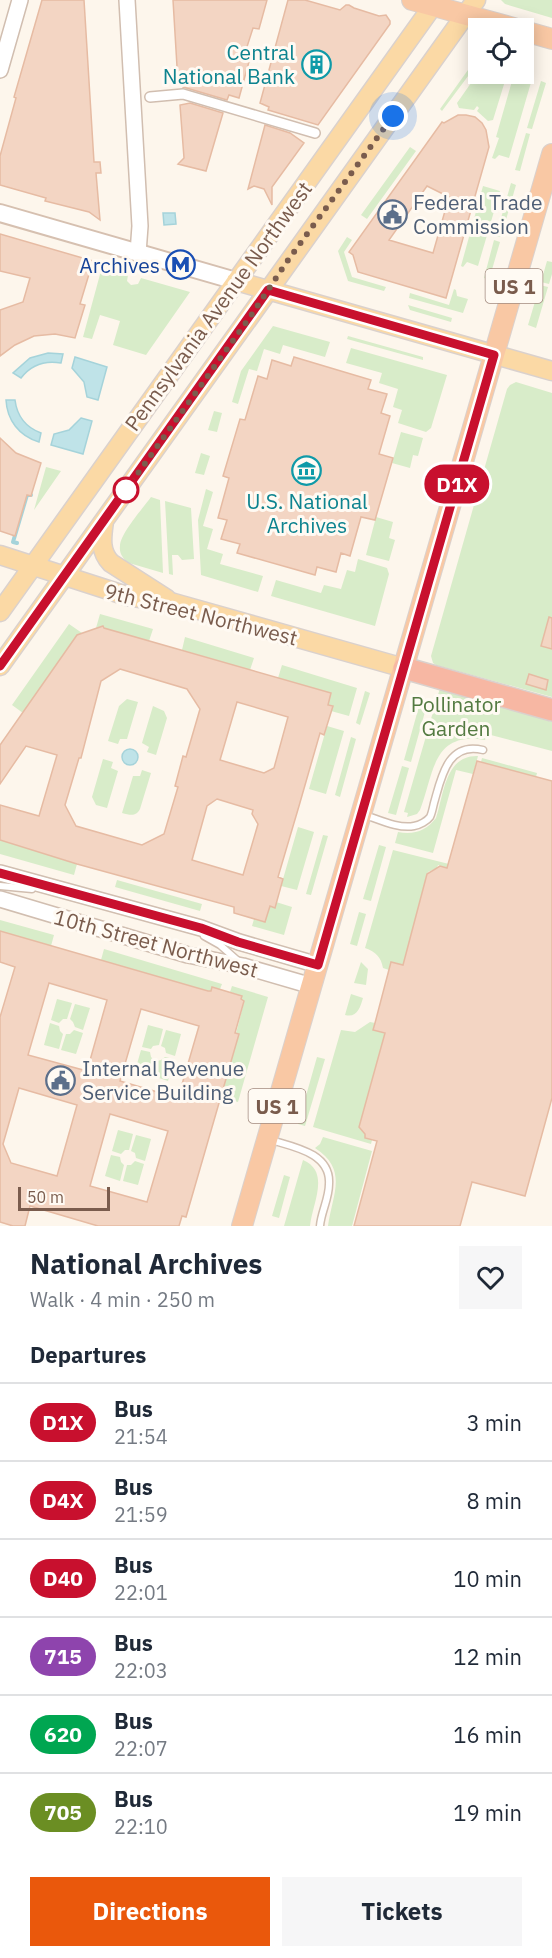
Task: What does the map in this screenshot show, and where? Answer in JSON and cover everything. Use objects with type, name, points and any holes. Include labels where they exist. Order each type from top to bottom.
[{"type":"highway","points":[[412,0],[471,8],[492,18]]},
{"type":"highway","points":[[534,34],[552,39]]},
{"type":"highway","name":"US 1","points":[[242,1226],[552,154]]},
{"type":"highway","points":[[404,668],[552,710]]},
{"type":"main road","name":"Pennsylvania Avenue Northwest","points":[[0,612],[435,3]]},
{"type":"main road","name":"Pennsylvania Avenue Northwest","points":[[0,666],[471,8]]},
{"type":"main road","points":[[0,213],[552,371]]},
{"type":"main road","points":[[104,521],[102,545],[105,557],[174,603]]},
{"type":"main road","name":"9th Street Northwest","points":[[0,555],[127,596],[174,603],[404,668]]},
{"type":"street","points":[[0,70],[3,48],[20,0]]},
{"type":"street","points":[[127,0],[140,226],[138,253]]},
{"type":"street","points":[[150,97],[183,94],[315,133]]},
{"type":"street","name":"10th Street Northwest","points":[[0,873],[201,928],[238,942],[318,965]]},
{"type":"street","name":"10th Street Northwest","points":[[0,899],[188,955],[243,966],[312,986]]},
{"type":"lane","points":[[362,814],[404,826],[414,826],[423,822],[431,816],[443,772],[449,761],[459,752],[470,748],[483,750]]},
{"type":"lane","points":[[0,886],[41,890],[199,933],[220,945],[243,966]]},
{"type":"lane","points":[[267,1139],[302,1149],[320,1159],[328,1173],[330,1184],[320,1226]]},
{"type":"green space","points":[[501,0],[552,0],[552,18],[505,4]]},
{"type":"green space","points":[[468,70],[468,76],[442,111],[440,109]]},
{"type":"green space","points":[[541,81],[546,83],[532,129],[527,128]]},
{"type":"green space","points":[[470,84],[504,84],[493,120],[488,121],[477,111],[479,108],[477,106],[474,110],[459,108],[457,103]]},
{"type":"green space","points":[[511,84],[531,84],[509,158],[499,155],[495,159],[492,158],[499,138],[496,137]]},
{"type":"green space","points":[[526,133],[530,134],[520,171],[515,170]]},
{"type":"green space","points":[[410,147],[416,151],[367,219],[361,215]]},
{"type":"green space","points":[[511,183],[516,185],[501,237],[496,236]]},
{"type":"green space","points":[[483,186],[500,191],[478,266],[467,262],[463,267],[461,266]]},
{"type":"green space","points":[[347,237],[352,240],[344,252],[352,277],[386,287],[384,291],[348,281],[338,251]]},
{"type":"green space","points":[[494,240],[500,242],[489,280],[484,278]]},
{"type":"green space","points":[[547,261],[552,262],[549,284],[541,282]]},
{"type":"green space","points":[[102,267],[128,275],[127,281],[131,285],[138,284],[141,278],[190,292],[146,355],[113,345],[120,321],[100,315],[92,339],[83,337]]},
{"type":"green space","points":[[540,285],[548,287],[536,328],[528,325]]},
{"type":"green space","points":[[454,289],[457,296],[468,299],[463,313],[409,298],[410,293],[449,305]]},
{"type":"green space","points":[[408,305],[452,318],[451,322],[410,310]]},
{"type":"green space","points":[[273,326],[330,342],[325,357],[283,345],[280,354],[264,349],[257,371],[249,369],[238,404],[232,402],[241,371]]},
{"type":"green space","points":[[348,336],[423,357],[423,360],[347,339]]},
{"type":"green space","points":[[351,348],[447,375],[431,428],[426,432],[398,423],[402,410],[393,407],[398,389],[379,383],[382,373],[346,363]]},
{"type":"green space","points":[[516,382],[552,393],[552,697],[436,665],[431,656],[507,389]]},
{"type":"green space","points":[[214,411],[222,413],[217,432],[208,430]]},
{"type":"green space","points":[[401,432],[423,438],[418,456],[413,455],[410,468],[392,463]]},
{"type":"green space","points":[[201,453],[210,456],[204,475],[195,473]]},
{"type":"green space","points":[[46,467],[61,471],[34,510]]},
{"type":"green space","points":[[206,489],[213,492],[203,526],[213,529],[207,549],[223,554],[220,564],[263,576],[258,592],[201,575],[198,520]]},
{"type":"green space","points":[[151,497],[160,500],[163,573],[129,563],[120,551],[121,541],[132,521]]},
{"type":"green space","points":[[165,501],[191,508],[194,559],[182,560],[178,555],[172,555],[173,575],[169,574]]},
{"type":"green space","points":[[376,517],[393,522],[389,538],[395,540],[389,561],[366,555]]},
{"type":"green space","points":[[358,559],[387,568],[389,574],[375,626],[271,596],[276,580],[321,593],[324,585],[341,589],[347,570],[355,572]]},
{"type":"green space","points":[[100,614],[153,629],[149,641],[103,626],[96,628]]},
{"type":"green space","points":[[69,624],[82,633],[77,635],[23,713],[12,705]]},
{"type":"green space","points":[[185,637],[254,658],[250,670],[182,650]]},
{"type":"green space","points":[[282,665],[357,688],[349,716],[331,711],[333,706],[328,705],[331,693],[278,678]]},
{"type":"green space","name":"Pollinator Garden","points":[[440,688],[552,722],[552,751],[487,734],[485,740],[468,739],[454,742],[438,758],[420,810],[417,814],[407,817],[408,813],[404,812]]},
{"type":"green space","points":[[365,691],[370,693],[360,725],[356,723]]},
{"type":"green space","points":[[127,699],[138,702],[127,739],[120,739],[118,744],[108,741],[119,706]]},
{"type":"green space","points":[[421,699],[428,701],[411,762],[404,760]]},
{"type":"green space","points":[[153,706],[164,711],[167,718],[156,755],[147,752],[149,747],[142,743]]},
{"type":"green space","points":[[327,726],[344,731],[326,794],[309,789]]},
{"type":"green space","points":[[351,737],[356,739],[340,797],[335,795]]},
{"type":"green space","points":[[478,756],[473,774],[456,770],[433,853],[395,843],[398,832],[419,831],[436,818],[452,769],[467,757]]},
{"type":"green space","points":[[482,758],[537,773],[536,777],[481,762]]},
{"type":"green space","points":[[103,759],[113,762],[111,768],[118,771],[107,808],[96,805],[92,797]]},
{"type":"green space","points":[[402,766],[409,768],[396,815],[388,813]]},
{"type":"green space","points":[[142,770],[151,773],[140,809],[135,814],[122,813],[133,776],[140,776]]},
{"type":"green space","points":[[298,827],[314,832],[297,890],[281,886]]},
{"type":"green space","points":[[323,835],[328,836],[311,895],[306,894]]},
{"type":"green space","points":[[0,840],[77,864],[74,875],[0,854]]},
{"type":"green space","points":[[379,845],[386,847],[371,901],[363,899]]},
{"type":"green space","points":[[393,850],[453,865],[452,870],[438,865],[437,868],[428,872],[403,965],[389,970],[383,968],[375,953],[365,948]]},
{"type":"green space","points":[[117,880],[202,904],[200,911],[115,887]]},
{"type":"green space","points":[[276,902],[292,907],[284,935],[252,926],[254,919],[265,922],[270,906],[275,907]]},
{"type":"green space","points":[[359,912],[366,914],[357,946],[350,944]]},
{"type":"green space","points":[[0,920],[54,935],[51,946],[0,931]]},
{"type":"green space","points":[[104,949],[222,984],[220,989],[212,987],[211,991],[208,991],[101,960]]},
{"type":"green space","points":[[361,962],[368,969],[366,985],[354,983]]},
{"type":"green space","points":[[232,986],[268,997],[238,1102],[220,1097],[244,1002],[241,999],[242,996],[230,992]]},
{"type":"green space","points":[[351,994],[363,998],[359,1009],[355,1014],[349,1016],[345,1015]]},
{"type":"green space","points":[[57,999],[72,1003],[67,1019],[59,1023],[51,1020]]},
{"type":"green space","points":[[75,1004],[90,1008],[83,1030],[75,1027],[70,1019]]},
{"type":"green space","points":[[370,1022],[375,1023],[373,1030],[385,1033],[365,1134],[365,1138],[372,1140],[371,1144],[313,1127],[341,1030],[355,1032]]},
{"type":"green space","points":[[50,1023],[59,1026],[63,1034],[59,1049],[44,1045]]},
{"type":"green space","points":[[148,1025],[163,1029],[159,1045],[151,1049],[142,1047]]},
{"type":"green space","points":[[74,1030],[83,1033],[76,1054],[61,1050],[66,1034]]},
{"type":"green space","points":[[166,1030],[181,1034],[175,1056],[166,1053],[165,1048],[161,1046]]},
{"type":"green space","points":[[141,1050],[150,1052],[154,1060],[150,1076],[135,1071]]},
{"type":"green space","points":[[165,1057],[174,1059],[168,1081],[153,1076],[157,1061]]},
{"type":"green space","points":[[317,1057],[325,1059],[305,1126],[298,1124]]},
{"type":"green space","points":[[118,1130],[133,1134],[129,1150],[121,1154],[112,1151]]},
{"type":"green space","points":[[136,1135],[151,1139],[145,1161],[136,1158],[135,1153],[131,1151]]},
{"type":"green space","points":[[323,1137],[372,1151],[352,1226],[328,1226],[336,1184],[332,1165],[315,1148]]},
{"type":"green space","points":[[111,1155],[120,1157],[124,1165],[120,1181],[105,1176]]},
{"type":"green space","points":[[303,1160],[311,1165],[318,1180],[310,1226],[284,1226]]},
{"type":"green space","points":[[135,1161],[144,1164],[138,1185],[123,1181],[127,1165]]},
{"type":"green space","points":[[284,1175],[290,1177],[279,1218],[272,1216]]},
{"type":"water","points":[[163,213],[175,213],[176,224],[164,225]]},
{"type":"water","points":[[48,353],[63,354],[61,363],[38,364],[21,378],[13,373],[30,358]]},
{"type":"water","points":[[75,357],[107,367],[98,400],[87,397],[84,382],[72,368]]},
{"type":"water","points":[[6,400],[15,400],[23,420],[30,428],[41,433],[39,442],[26,436],[15,426]]},
{"type":"water","points":[[81,418],[92,421],[83,454],[51,445],[54,434],[69,430]]},
{"type":"water","points":[[127,749],[133,749],[138,757],[136,763],[127,765],[122,760],[122,754]]},
{"type":"building","points":[[42,0],[84,0],[94,162],[100,162],[101,173],[96,173],[100,220],[89,212],[45,201],[46,198],[0,185],[0,156],[16,98],[14,97]]},
{"type":"building","points":[[173,0],[267,0],[259,29],[253,28],[244,56],[250,58],[239,98],[229,95],[227,100],[183,87],[178,83]]},
{"type":"building","name":"Central National Bank","points":[[288,0],[305,0],[340,10],[349,5],[379,16],[386,15],[390,21],[318,125],[268,110],[269,107],[260,103]]},
{"type":"building","points":[[190,103],[223,113],[206,171],[178,164],[184,158],[180,105]]},
{"type":"building","name":"Federal Trade Commission","points":[[458,115],[475,117],[486,130],[489,147],[446,298],[358,272],[353,255],[349,252],[442,122]],"holes":[[[427,186],[449,197],[433,253],[389,240]]]},
{"type":"building","points":[[265,125],[290,133],[304,143],[272,187],[272,205],[264,189],[254,186],[248,189]]},
{"type":"building","points":[[0,234],[93,261],[80,304],[85,305],[75,338],[55,334],[34,336],[15,345],[0,356],[0,310],[23,302],[30,278],[0,271]]},
{"type":"building","name":"U.S. National Archives","points":[[294,357],[371,380],[368,389],[387,394],[381,413],[390,416],[379,454],[393,458],[375,520],[361,517],[350,556],[341,553],[336,572],[317,567],[315,575],[237,553],[240,544],[221,539],[227,520],[218,518],[229,478],[223,476],[240,419],[245,420],[258,376],[267,379],[272,360],[291,366]]},
{"type":"building","points":[[0,438],[16,453],[41,463],[31,496],[27,495],[15,536],[0,531]]},
{"type":"building","points":[[549,617],[552,618],[552,649],[541,646]]},
{"type":"building","points":[[103,626],[331,693],[328,705],[333,706],[324,735],[320,733],[278,877],[283,879],[275,908],[270,906],[265,922],[234,913],[234,907],[77,864],[0,840],[0,805],[39,816],[57,755],[26,746],[0,784],[0,745],[77,635]],"holes":[[[120,669],[187,689],[200,709],[186,757],[183,756],[175,786],[178,787],[164,834],[142,845],[76,826],[65,805],[79,758],[81,758],[101,681]],[[237,702],[288,717],[274,768],[264,773],[220,760]],[[217,799],[253,810],[252,814],[258,824],[243,875],[192,860],[207,806]]]},
{"type":"building","points":[[529,674],[548,680],[546,690],[526,684]]},
{"type":"building","points":[[477,761],[552,781],[552,1098],[525,1196],[472,1182],[460,1226],[354,1226],[377,1141],[365,1138],[365,1134],[359,1127],[385,1033],[373,1030],[391,962],[403,965],[427,874],[440,866],[447,868]]},
{"type":"building","name":"Internal Revenue Service Building","points":[[0,931],[208,991],[211,991],[212,987],[242,996],[241,999],[244,1001],[235,1033],[239,1034],[186,1217],[182,1216],[179,1226],[98,1226],[30,1206],[25,1226],[13,1226],[0,1222],[0,1017],[15,967],[0,962]],"holes":[[[49,983],[107,1000],[87,1071],[28,1055]],[[141,1009],[199,1026],[178,1098],[120,1081]],[[19,1088],[77,1105],[57,1176],[11,1163],[3,1144]],[[110,1114],[168,1131],[147,1202],[90,1186]]]},
{"type":"waterway","points":[[17,543],[13,542],[27,495],[31,495]]},
{"type":"bus line","name":"D1X","points":[[0,666],[268,290],[494,355],[318,965],[238,942],[201,928],[0,873]]},
{"type":"place","name":"Central National Bank","points":[[316,64]]},
{"type":"place","name":"Federal Trade Commission","points":[[392,214]]},
{"type":"place","name":"Archives","points":[[181,265]]},
{"type":"place","name":"U.S. National Archives","points":[[307,470]]},
{"type":"place","name":"Internal Revenue Service Building","points":[[61,1080]]},
{"type":"route","points":[[126,490],[393,116]]}]
